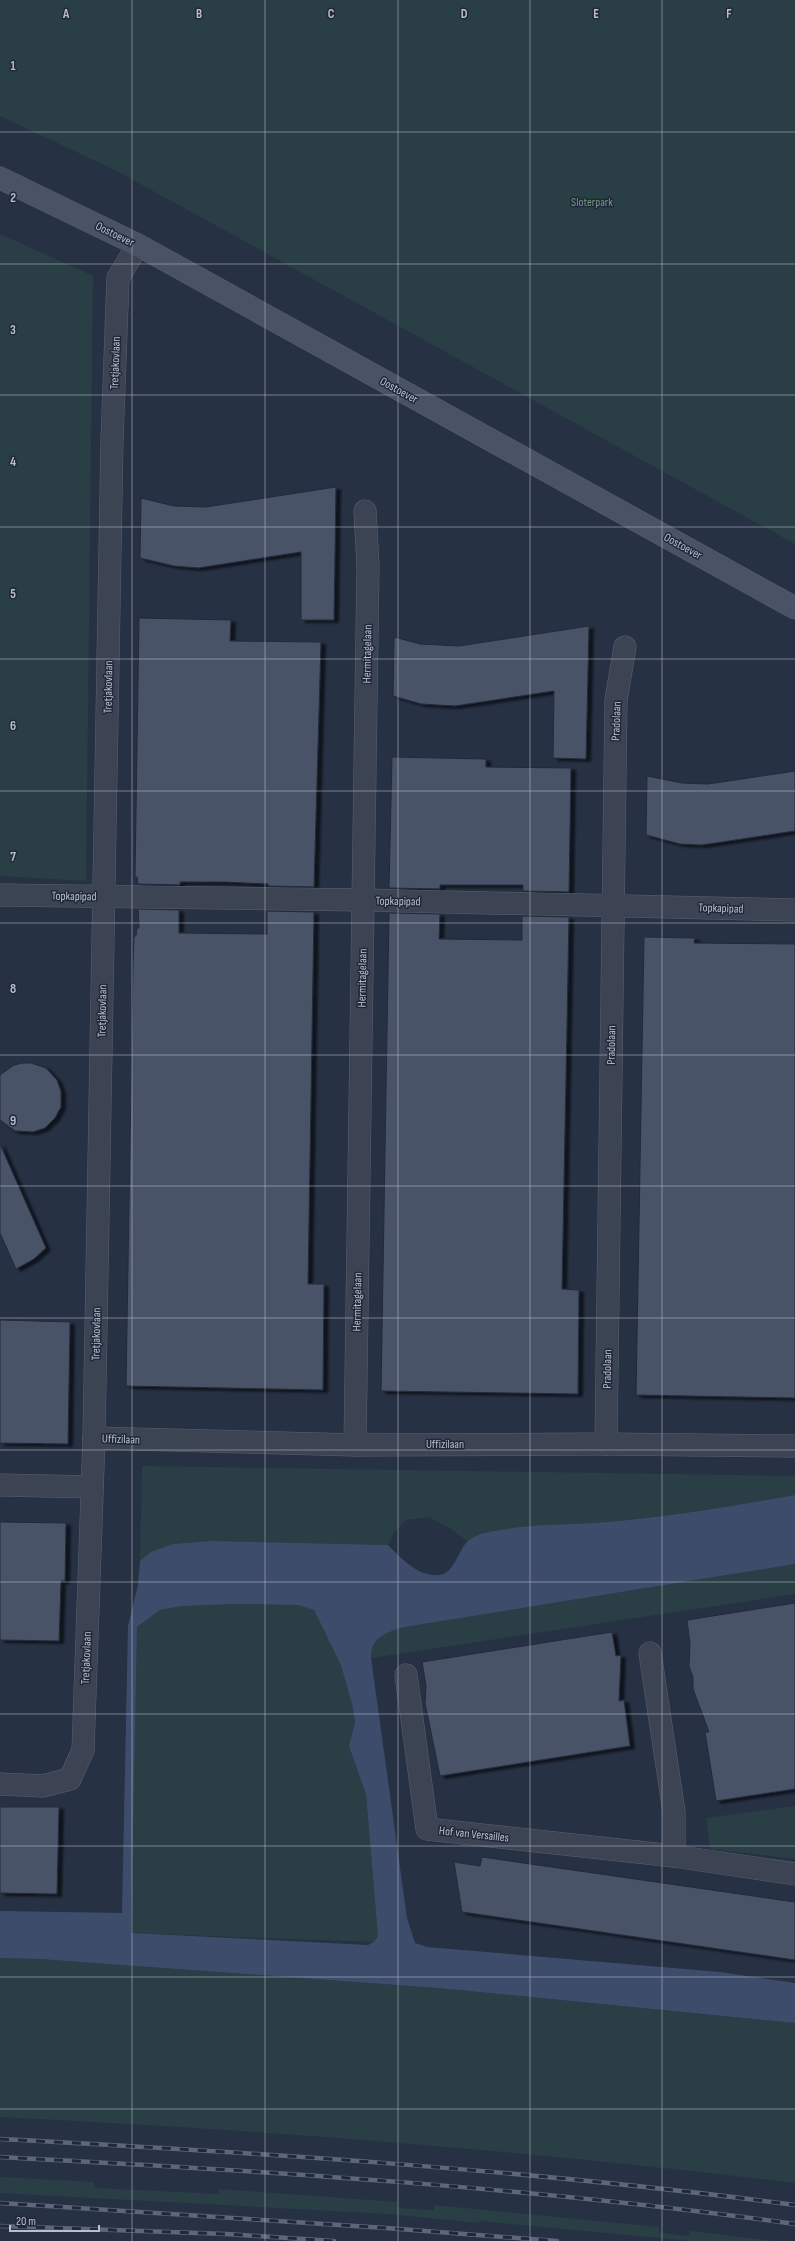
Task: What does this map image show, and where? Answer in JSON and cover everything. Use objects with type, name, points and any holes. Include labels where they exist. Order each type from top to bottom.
[{"type":"main road","name":"Oostoever","points":[[0,178],[138,245],[795,608]]},
{"type":"street","name":"Tretjakovlaan","points":[[0,1784],[42,1786],[70,1779],[83,1750],[94,1438],[113,410],[118,278],[138,245]]},
{"type":"street","name":"Hermitagelaan","points":[[355,1445],[368,566],[365,511]]},
{"type":"street","name":"Pradolaan","points":[[606,1444],[616,700],[625,647]]},
{"type":"street","name":"Topkapipad","points":[[0,895],[363,900],[795,910]]},
{"type":"street","name":"Uffizilaan","points":[[94,1438],[355,1445],[606,1444],[795,1446]]},
{"type":"street","points":[[0,1485],[92,1487]]},
{"type":"street","points":[[650,1653],[674,1812],[674,1856]]},
{"type":"street","name":"Hof van Versailles","points":[[406,1675],[427,1829],[674,1856],[795,1874]]},
{"type":"green space","name":"Sloterpark","points":[[0,0],[795,0],[795,544],[115,170],[0,116]]},
{"type":"green space","points":[[0,234],[93,276],[86,881],[0,876]]},
{"type":"green space","points":[[142,1466],[795,1476],[795,1495],[721,1508],[646,1518],[596,1523],[514,1528],[483,1535],[467,1541],[450,1528],[428,1517],[406,1520],[394,1533],[388,1545],[210,1541],[173,1544],[140,1561]]},
{"type":"green space","points":[[795,1564],[795,1594],[371,1658],[374,1645],[377,1640],[387,1633],[405,1627]]},
{"type":"green space","points":[[236,1604],[298,1605],[314,1610],[341,1665],[353,1708],[355,1722],[349,1746],[366,1794],[378,1936],[374,1942],[131,1933],[137,1627],[160,1610],[182,1606]]},
{"type":"green space","points":[[795,1806],[795,1859],[710,1849],[706,1818]]},
{"type":"green space","points":[[0,1958],[40,1959],[438,1988],[795,2023],[795,2183],[498,2151],[199,2128],[0,2117]]},
{"type":"green space","points":[[0,2177],[94,2182],[94,2188],[219,2194],[219,2189],[397,2202],[397,2208],[434,2210],[434,2205],[659,2227],[659,2233],[689,2236],[690,2231],[774,2241],[691,2241],[388,2214],[0,2193]]},
{"type":"water","points":[[795,1495],[795,1564],[405,1627],[387,1633],[377,1640],[372,1651],[371,1658],[407,1918],[415,1943],[427,1947],[720,1972],[795,1983],[795,2023],[438,1988],[40,1959],[0,1958],[0,1911],[122,1913],[128,1626],[138,1585],[140,1561],[151,1552],[173,1544],[210,1541],[388,1545],[410,1566],[424,1573],[439,1575],[448,1571],[467,1542],[475,1536],[486,1533],[529,1526],[595,1523],[695,1512]],"holes":[[[236,1604],[298,1605],[314,1610],[341,1665],[353,1708],[355,1722],[349,1746],[366,1794],[378,1936],[374,1942],[368,1945],[131,1933],[137,1627],[160,1610],[182,1606]]]},
{"type":"building","points":[[336,487],[334,620],[301,620],[301,552],[198,568],[174,566],[140,558],[141,498],[174,506],[206,507]]},
{"type":"building","points":[[139,618],[231,620],[230,641],[321,642],[314,887],[268,886],[268,884],[224,882],[180,882],[180,885],[138,884],[137,877],[135,877]]},
{"type":"building","points":[[589,626],[586,759],[553,758],[554,691],[455,706],[421,704],[393,696],[394,637],[420,644],[459,646]]},
{"type":"building","points":[[392,757],[486,759],[486,767],[571,768],[569,892],[523,891],[523,885],[440,885],[440,889],[389,888]]},
{"type":"building","points":[[795,771],[795,831],[702,845],[680,844],[646,835],[647,776],[682,783],[708,784]]},
{"type":"building","points":[[138,909],[179,910],[179,933],[267,934],[267,911],[314,912],[308,1284],[324,1284],[323,1390],[126,1386],[133,964],[134,936],[136,936],[137,928],[139,928]]},
{"type":"building","points":[[389,913],[440,914],[439,939],[522,940],[522,916],[569,917],[562,1289],[579,1290],[578,1394],[381,1391]]},
{"type":"building","points":[[644,937],[695,938],[694,943],[795,944],[795,1398],[636,1395]]},
{"type":"building","points":[[31,1063],[46,1068],[57,1080],[61,1091],[61,1107],[55,1118],[45,1128],[33,1132],[15,1131],[0,1120],[0,1075],[14,1065]]},
{"type":"building","points":[[0,1144],[46,1248],[34,1259],[16,1269],[0,1233]]},
{"type":"building","points":[[0,1320],[70,1322],[68,1444],[0,1443]]},
{"type":"building","points":[[0,1522],[66,1523],[65,1581],[61,1581],[59,1641],[0,1640]]},
{"type":"building","points":[[795,1603],[795,1789],[716,1801],[705,1732],[709,1732],[693,1689],[693,1677],[689,1666],[690,1644],[687,1620]]},
{"type":"building","points":[[612,1632],[616,1656],[621,1655],[619,1701],[624,1700],[630,1746],[440,1776],[425,1703],[426,1686],[422,1662]]},
{"type":"building","points":[[0,1807],[59,1807],[57,1894],[0,1893]]},
{"type":"building","points":[[482,1857],[795,1902],[795,1960],[462,1912],[454,1862],[480,1866]]},
{"type":"railway","points":[[0,2139],[199,2150],[498,2172],[795,2205]]},
{"type":"railway","points":[[0,2157],[199,2168],[498,2190],[696,2211],[795,2224]]},
{"type":"railway","points":[[0,2203],[386,2228],[557,2241]]},
{"type":"railway","points":[[0,2226],[226,2234],[334,2241]]}]
